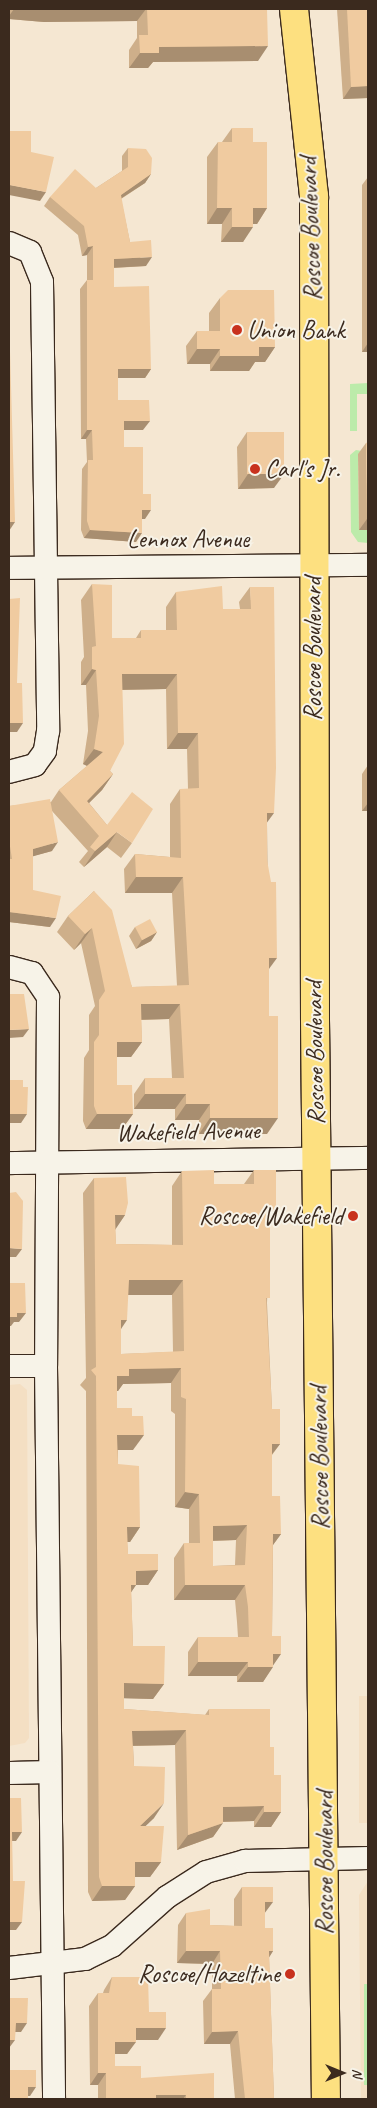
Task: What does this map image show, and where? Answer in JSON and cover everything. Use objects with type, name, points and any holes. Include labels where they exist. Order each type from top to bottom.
[{"type":"main road","name":"Roscoe Boulevard","points":[[294,9],[314,196],[313,565],[316,1158],[325,1857],[326,2099]]},
{"type":"street","points":[[9,244],[30,252],[42,282],[44,567],[48,732],[45,751],[35,765],[9,772]]},
{"type":"street","name":"Lennox Avenue","points":[[9,568],[368,565]]},
{"type":"street","points":[[9,967],[32,973],[48,997],[46,1366],[54,2099]]},
{"type":"street","name":"Wakefield Avenue","points":[[9,1163],[368,1158]]},
{"type":"street","points":[[9,1366],[46,1366]]},
{"type":"street","points":[[9,1773],[50,1772]]},
{"type":"street","points":[[9,1968],[53,1965],[85,1959],[112,1946],[167,1897],[206,1872],[245,1861],[325,1857],[368,1858]]},
{"type":"shaded area","points":[[20,1384],[27,1390],[29,1738],[25,1743],[9,1746],[9,1385]]},
{"type":"shaded area","points":[[359,1696],[368,1696],[368,1823],[359,1823]]},
{"type":"shaded area","points":[[368,1881],[368,2099],[361,2099],[359,1895]]},
{"type":"green space","points":[[368,383],[368,394],[357,394],[357,431],[350,431],[350,384]]},
{"type":"green space","points":[[356,450],[368,452],[358,454],[358,466],[359,530],[368,530],[368,543],[358,542],[351,532],[350,455]]},
{"type":"green space","points":[[364,1984],[368,1984],[368,2085],[364,2085]]},
{"type":"building","points":[[147,9],[267,9],[268,46],[159,47],[159,53],[140,53],[139,35],[148,35]]},
{"type":"building","points":[[347,9],[368,9],[368,86],[351,87]]},
{"type":"building","points":[[232,128],[253,128],[253,142],[267,142],[267,208],[253,208],[253,227],[232,227],[232,208],[217,208],[218,142],[232,142]]},
{"type":"building","points":[[9,131],[31,131],[31,152],[54,157],[46,192],[9,185]]},
{"type":"building","points":[[128,148],[146,149],[152,158],[151,174],[121,195],[130,242],[151,240],[152,257],[114,259],[114,287],[149,286],[151,369],[118,369],[118,400],[149,400],[150,421],[124,421],[124,447],[143,447],[143,494],[151,494],[151,510],[142,510],[142,533],[90,530],[87,521],[88,460],[93,460],[92,430],[87,430],[87,280],[93,280],[93,246],[88,247],[84,226],[50,197],[75,169],[96,188],[128,167]]},
{"type":"building","name":"Union Bank","points":[[228,290],[274,290],[275,347],[259,347],[259,356],[220,356],[220,349],[197,349],[197,331],[220,331],[220,298]]},
{"type":"building","points":[[9,317],[15,522],[9,522]]},
{"type":"building","points":[[247,432],[284,432],[284,474],[247,474]]},
{"type":"building","points":[[368,442],[368,519],[367,519],[366,443]]},
{"type":"building","points":[[92,584],[112,585],[112,638],[141,638],[141,630],[177,630],[176,592],[222,586],[223,609],[251,609],[250,587],[274,587],[276,768],[274,813],[267,813],[267,860],[271,882],[276,882],[277,958],[269,958],[269,1016],[278,1016],[278,1118],[210,1118],[210,1104],[186,1104],[186,1094],[145,1094],[145,1078],[184,1078],[180,1004],[141,1004],[142,1042],[117,1042],[117,1085],[132,1085],[133,1114],[97,1114],[94,1106],[94,1042],[99,1035],[99,1000],[105,991],[92,928],[85,934],[68,916],[94,891],[112,910],[132,987],[189,985],[183,877],[136,877],[135,854],[181,858],[180,789],[199,788],[198,733],[178,733],[177,674],[122,674],[124,744],[110,771],[113,774],[87,801],[107,825],[132,792],[153,809],[132,843],[117,832],[95,851],[90,847],[99,836],[59,790],[103,752],[94,749],[99,716],[96,670],[92,669],[92,647],[96,646]]},
{"type":"building","points":[[20,598],[17,683],[22,683],[23,723],[9,723],[9,599]]},
{"type":"building","points":[[50,799],[58,842],[33,849],[33,890],[61,896],[56,918],[9,912],[9,859],[12,859],[9,840],[9,806]]},
{"type":"building","points":[[150,919],[157,932],[142,940],[135,927]]},
{"type":"building","points":[[9,994],[24,994],[29,1029],[9,1030]]},
{"type":"building","points":[[9,1080],[23,1080],[23,1087],[28,1087],[27,1114],[9,1114]]},
{"type":"building","points":[[214,1170],[214,1184],[254,1184],[254,1170],[276,1170],[276,1212],[270,1212],[270,1298],[266,1298],[272,1409],[280,1409],[280,1444],[272,1444],[272,1496],[280,1496],[281,1534],[273,1534],[272,1636],[281,1636],[281,1654],[273,1654],[273,1667],[248,1667],[248,1662],[198,1662],[198,1637],[249,1637],[245,1585],[185,1585],[184,1543],[200,1543],[199,1494],[185,1492],[186,1399],[181,1397],[181,1368],[129,1369],[129,1376],[117,1376],[117,1408],[132,1408],[132,1416],[143,1416],[144,1435],[117,1435],[118,1464],[139,1466],[140,1527],[127,1527],[128,1554],[158,1554],[158,1570],[136,1571],[136,1585],[131,1585],[133,1646],[165,1646],[164,1684],[124,1683],[124,1709],[209,1715],[209,1709],[270,1709],[270,1747],[274,1747],[274,1775],[281,1775],[281,1812],[264,1812],[264,1806],[223,1807],[223,1823],[188,1835],[186,1730],[132,1731],[134,1766],[165,1767],[164,1803],[140,1826],[164,1826],[161,1862],[135,1862],[135,1886],[102,1886],[99,1877],[96,1376],[91,1370],[96,1367],[94,1178],[126,1177],[128,1203],[125,1215],[115,1215],[116,1244],[183,1245],[182,1171]],"holes":[[[129,1280],[183,1280],[184,1351],[121,1354],[121,1320],[127,1320]],[[247,1525],[245,1565],[213,1566],[213,1526]]]},
{"type":"building","points":[[16,1192],[23,1201],[22,1249],[9,1248],[9,1193]]},
{"type":"building","points":[[9,1283],[25,1283],[26,1313],[17,1313],[17,1317],[9,1317]]},
{"type":"building","points":[[9,1798],[21,1798],[22,1832],[12,1832],[13,1881],[25,1881],[22,1922],[9,1922]]},
{"type":"building","points":[[242,1887],[273,1887],[273,1902],[265,1902],[265,1928],[273,1928],[273,1951],[269,1951],[274,2099],[245,2099],[238,2031],[212,2032],[212,1989],[221,1989],[220,1951],[186,1951],[186,1913],[210,1909],[210,1925],[242,1926]]},
{"type":"building","points":[[112,1977],[148,1977],[149,2012],[166,2012],[166,2028],[136,2028],[136,2042],[115,2042],[115,2066],[141,2066],[141,2078],[214,2073],[214,2099],[186,2099],[186,2095],[156,2095],[156,2099],[106,2099],[106,2073],[98,2073],[98,1993],[109,1993]]},
{"type":"building","points":[[9,1998],[28,1998],[27,2023],[16,2023],[15,2040],[9,2040]]},
{"type":"building","points":[[9,2070],[36,2070],[36,2087],[28,2087],[28,2099],[9,2099]]},
{"type":"place","name":"Union Bank","points":[[237,330]]},
{"type":"place","name":"Carl's Jr.","points":[[255,469]]},
{"type":"place","name":"Roscoe/Wakefield","points":[[353,1216]]},
{"type":"place","name":"Roscoe/Hazeltine","points":[[290,1974]]}]
